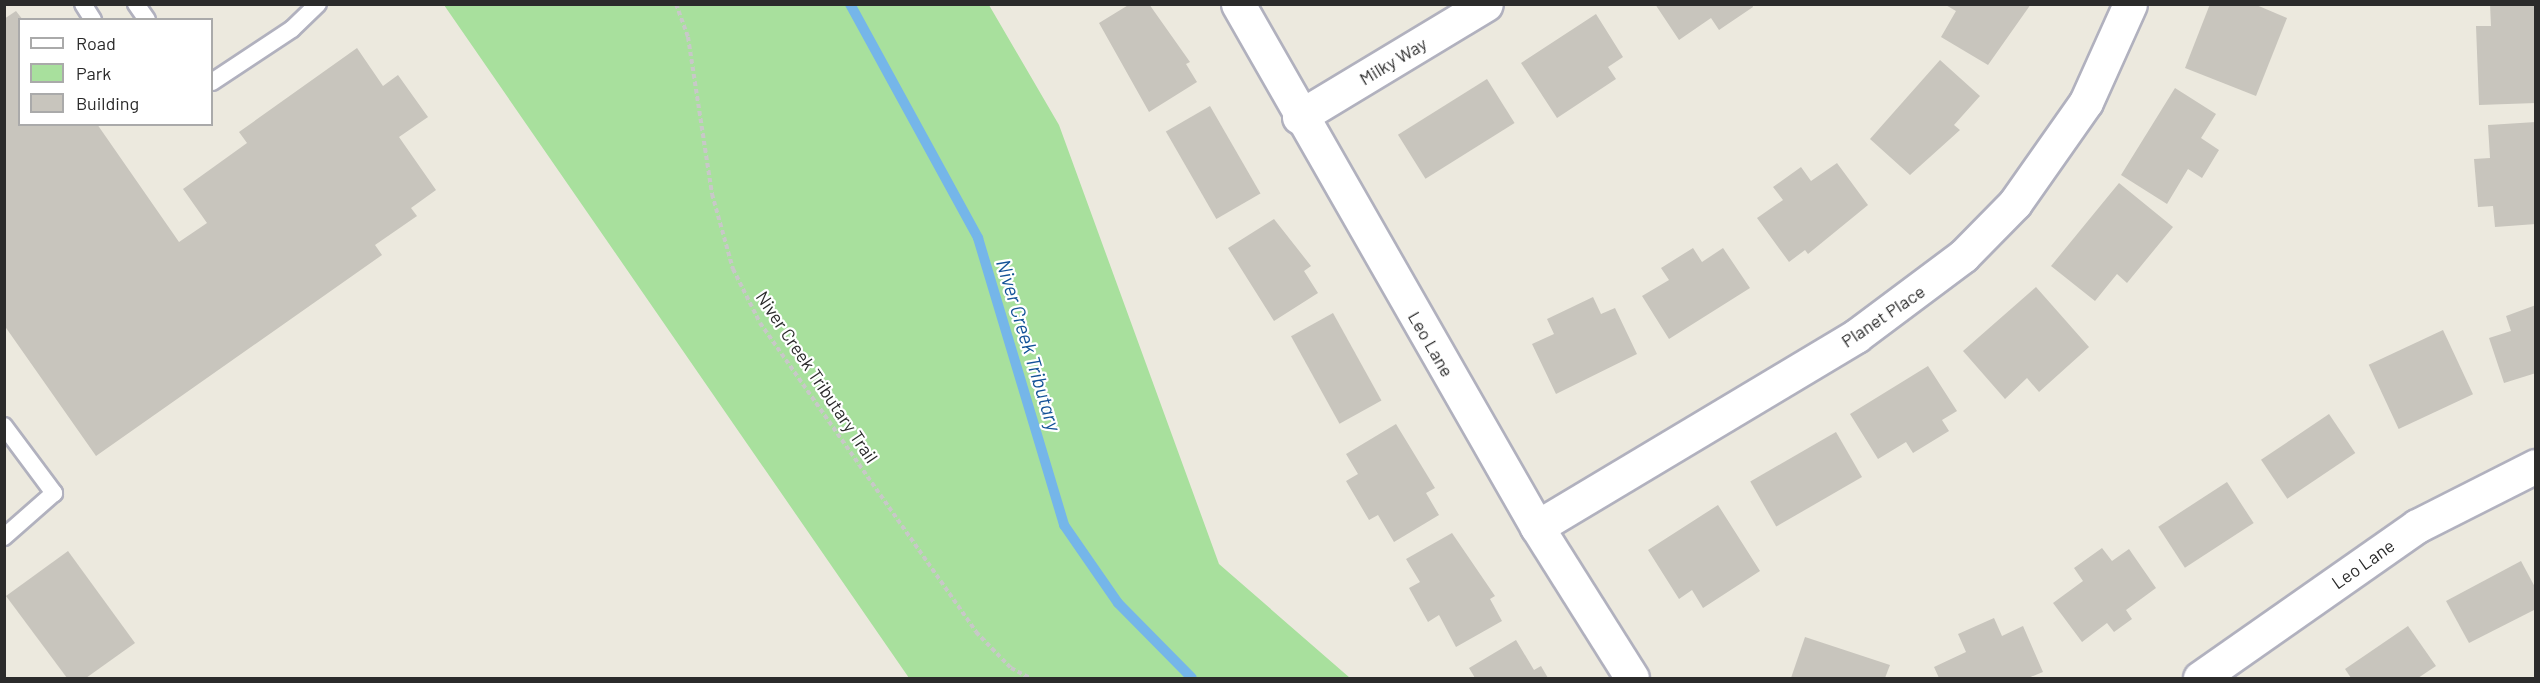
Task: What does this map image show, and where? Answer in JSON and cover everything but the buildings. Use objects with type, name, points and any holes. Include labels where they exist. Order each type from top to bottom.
[{"type":"street","name":"Leo Lane","points":[[1238,4],[1299,117],[1537,527],[1632,678]]},
{"type":"street","name":"Milky Way","points":[[1299,117],[1486,4]]},
{"type":"street","name":"Planet Place","points":[[1537,527],[1856,336],[1963,256],[2015,203],[2086,102],[2130,4]]},
{"type":"street","name":"Leo Lane","points":[[2200,678],[2417,526],[2535,466]]},
{"type":"lane","points":[[82,4],[92,18]]},
{"type":"lane","points":[[136,4],[146,18]]},
{"type":"lane","points":[[213,81],[292,29],[318,4]]},
{"type":"lane","points":[[4,426],[54,494],[4,537]]},
{"type":"path","name":"Niver Creek Tributary Trail","points":[[676,4],[688,37],[712,194],[732,268],[760,323],[976,632],[1011,668],[1030,678]]},
{"type":"green space","points":[[444,5],[989,5],[1059,125],[1219,564],[1350,678],[909,678]]},
{"type":"waterway","name":"Niver Creek Tributary","points":[[850,4],[978,238],[1064,525],[1118,603],[1192,678]]}]
